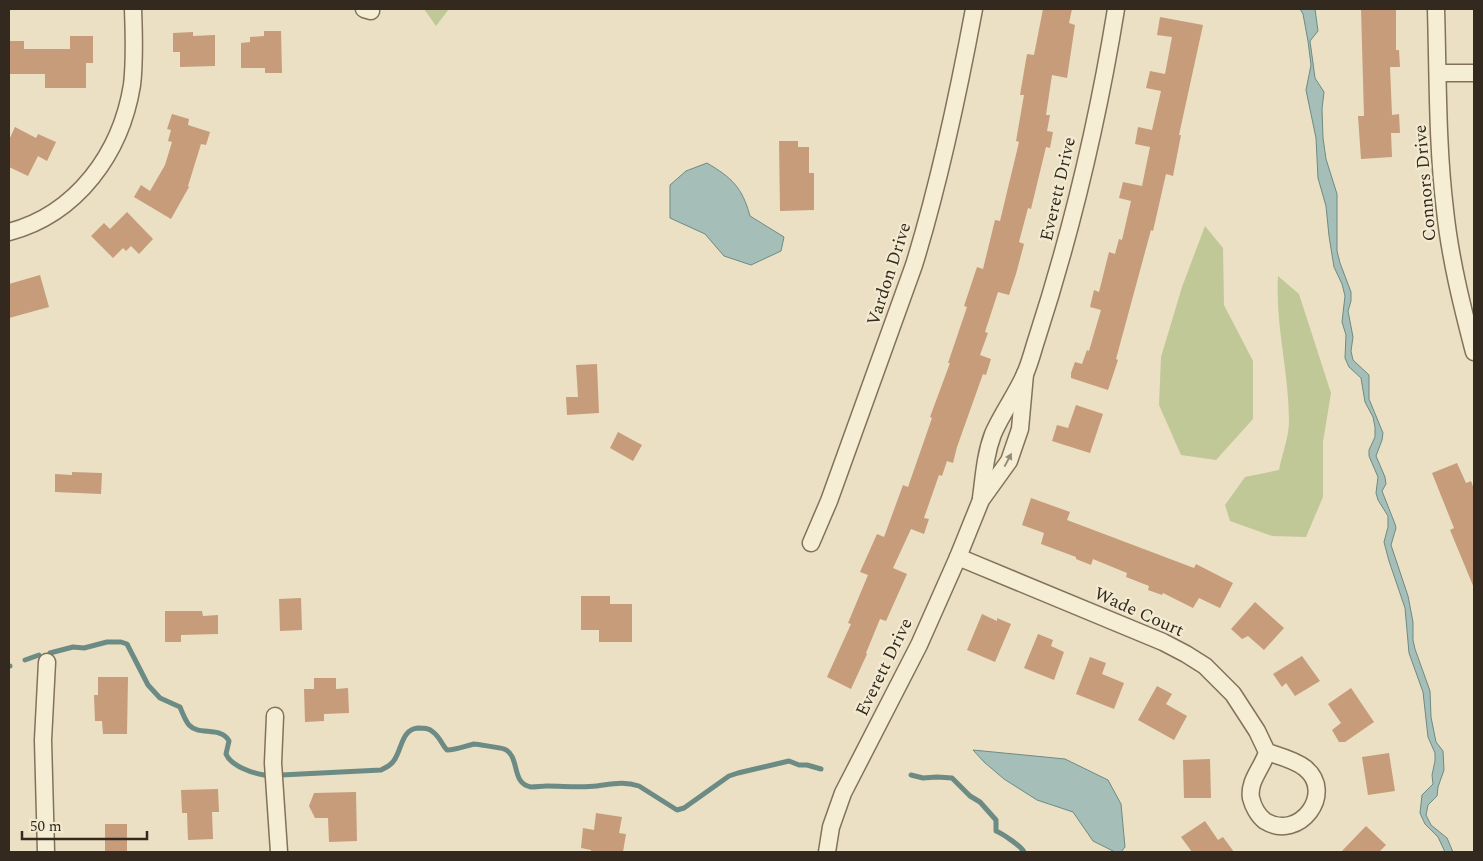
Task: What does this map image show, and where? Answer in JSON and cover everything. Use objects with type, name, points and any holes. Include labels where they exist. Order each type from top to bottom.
[{"type":"street","points":[[9,232],[34,223],[70,200],[99,170],[126,111],[132,85],[133,9]]},
{"type":"street","name":"Vardon Drive","points":[[811,542],[828,502],[914,266],[947,141],[974,9]]},
{"type":"street","name":"Everett Drive","points":[[827,852],[831,827],[843,793],[919,645],[981,500],[1009,461],[1015,445],[1020,429],[1025,374],[1069,232],[1106,72],[1116,9]]},
{"type":"street","name":"Connors Drive","points":[[1436,9],[1440,163],[1445,212],[1452,260],[1474,352]]},
{"type":"street","points":[[1438,72],[1474,73]]},
{"type":"street","name":"Everett Drive","points":[[981,500],[986,456],[992,436],[1025,374]]},
{"type":"street","name":"Wade Court","points":[[958,557],[1163,642],[1186,654],[1205,666],[1233,694],[1257,731],[1267,752]]},
{"type":"street","points":[[46,852],[43,740],[47,662]]},
{"type":"street","points":[[275,716],[274,763],[279,852]]},
{"type":"street","points":[[1267,752],[1296,763],[1304,768],[1315,781],[1317,789],[1310,812],[1302,820],[1290,826],[1282,827],[1271,824],[1262,818],[1252,798],[1252,788],[1267,752]]},
{"type":"green space","points":[[424,9],[449,9],[436,26]]},
{"type":"green space","points":[[1205,226],[1223,248],[1224,305],[1253,361],[1253,419],[1216,460],[1181,455],[1159,405],[1161,357],[1182,287]]},
{"type":"green space","points":[[1278,276],[1299,294],[1331,393],[1323,442],[1323,497],[1306,537],[1272,536],[1230,521],[1225,505],[1245,477],[1279,470],[1287,439],[1289,421],[1287,385],[1278,312]]},
{"type":"water","points":[[1300,9],[1315,9],[1318,31],[1310,41],[1315,78],[1324,92],[1322,109],[1323,138],[1326,159],[1337,194],[1337,251],[1351,292],[1348,311],[1353,337],[1351,351],[1353,360],[1369,375],[1369,399],[1383,433],[1376,456],[1385,477],[1386,484],[1382,491],[1396,528],[1391,545],[1408,596],[1413,622],[1415,649],[1430,691],[1431,717],[1436,742],[1443,751],[1444,770],[1437,796],[1428,805],[1426,815],[1431,825],[1447,838],[1453,852],[1445,852],[1438,837],[1425,824],[1420,813],[1422,795],[1433,784],[1432,775],[1435,753],[1428,737],[1423,692],[1409,653],[1405,608],[1384,542],[1388,527],[1388,516],[1378,500],[1376,493],[1378,477],[1369,456],[1369,450],[1375,437],[1373,417],[1365,402],[1361,378],[1349,367],[1345,358],[1346,335],[1342,322],[1345,296],[1334,267],[1326,206],[1318,178],[1316,138],[1306,90],[1311,65],[1303,14]]},
{"type":"water","points":[[707,163],[735,184],[747,206],[750,216],[784,237],[781,251],[751,265],[724,256],[705,234],[670,218],[670,185],[686,171]]},
{"type":"water","points":[[973,750],[1065,759],[1108,780],[1121,804],[1125,847],[1121,852],[1115,852],[1093,841],[1073,812],[1037,800],[1004,779]]},
{"type":"building","points":[[1043,9],[1072,9],[1069,23],[1075,25],[1067,78],[1052,75],[1046,115],[1050,115],[1047,131],[1053,132],[1050,148],[1046,147],[1031,209],[1028,208],[1019,242],[1024,244],[1016,274],[1009,295],[998,292],[985,332],[988,333],[980,355],[991,359],[986,375],[983,374],[953,463],[947,461],[942,476],[939,475],[924,518],[929,519],[924,534],[911,529],[893,568],[907,574],[886,621],[880,619],[851,689],[827,677],[851,624],[848,623],[868,575],[860,572],[877,534],[884,537],[903,485],[908,487],[932,418],[930,417],[950,363],[948,363],[967,307],[964,306],[977,267],[983,269],[995,220],[1000,221],[1019,142],[1016,141],[1024,95],[1020,95],[1027,54],[1034,55]]},
{"type":"building","points":[[1361,9],[1396,9],[1396,50],[1399,50],[1400,67],[1390,67],[1392,115],[1399,114],[1400,133],[1391,133],[1392,157],[1361,159],[1358,116],[1364,116]]},
{"type":"building","points":[[1160,17],[1203,25],[1179,135],[1181,135],[1173,176],[1166,174],[1153,231],[1151,230],[1116,359],[1118,360],[1108,390],[1071,378],[1071,373],[1075,362],[1082,364],[1087,350],[1089,351],[1101,310],[1090,307],[1094,290],[1099,292],[1109,252],[1115,254],[1119,239],[1122,240],[1131,201],[1119,198],[1123,182],[1142,186],[1150,147],[1135,144],[1138,127],[1152,130],[1161,91],[1146,88],[1150,71],[1165,74],[1172,37],[1157,35]]},
{"type":"building","points":[[264,31],[281,31],[282,73],[265,73],[265,68],[241,68],[241,43],[250,42],[250,37],[264,36]]},
{"type":"building","points":[[193,32],[193,36],[215,35],[215,66],[180,67],[180,52],[173,52],[173,33]]},
{"type":"building","points":[[70,36],[93,36],[93,63],[86,63],[86,88],[45,88],[45,74],[9,74],[9,41],[24,41],[24,49],[70,49]]},
{"type":"building","points":[[172,114],[189,119],[188,125],[210,132],[206,145],[201,144],[189,187],[171,219],[134,197],[141,185],[150,191],[165,165],[172,142],[168,141],[171,130],[167,129]]},
{"type":"building","points":[[15,127],[36,138],[38,134],[56,142],[47,161],[38,156],[28,176],[9,167],[9,140]]},
{"type":"building","points":[[779,141],[798,141],[798,147],[809,147],[809,173],[814,173],[814,210],[780,211]]},
{"type":"building","points":[[127,212],[153,239],[139,254],[131,246],[126,251],[123,248],[113,258],[91,236],[104,223],[110,229]]},
{"type":"building","points":[[40,275],[49,307],[9,318],[9,284]]},
{"type":"building","points":[[597,364],[599,413],[567,415],[566,397],[578,397],[576,365]]},
{"type":"building","points":[[1076,405],[1103,414],[1090,453],[1052,441],[1057,425],[1068,428]]},
{"type":"building","points":[[618,432],[642,445],[633,461],[610,448]]},
{"type":"building","points":[[1457,463],[1466,483],[1471,481],[1474,489],[1474,588],[1450,530],[1454,528],[1432,473]]},
{"type":"building","points":[[72,472],[102,473],[101,494],[55,492],[55,474],[72,475]]},
{"type":"building","points":[[1031,498],[1070,512],[1067,520],[1194,568],[1196,564],[1233,583],[1220,608],[1199,598],[1193,608],[1163,593],[1162,595],[1148,590],[1149,586],[1126,577],[1127,573],[1093,559],[1091,565],[1076,559],[1076,557],[1041,544],[1044,533],[1022,525]]},
{"type":"building","points":[[581,596],[610,596],[610,604],[632,604],[632,642],[599,642],[599,630],[581,630]]},
{"type":"building","points":[[301,598],[302,630],[280,631],[279,599]]},
{"type":"building","points":[[1255,602],[1284,628],[1264,650],[1248,636],[1242,639],[1231,629]]},
{"type":"building","points":[[165,611],[202,611],[203,616],[218,615],[218,634],[181,635],[181,642],[165,642]]},
{"type":"building","points":[[982,614],[997,621],[997,618],[1011,624],[995,662],[967,650]]},
{"type":"building","points":[[1038,634],[1053,640],[1051,646],[1064,652],[1054,680],[1024,668]]},
{"type":"building","points":[[1302,656],[1320,681],[1295,696],[1286,683],[1282,687],[1273,674]]},
{"type":"building","points":[[1090,657],[1106,663],[1102,674],[1124,683],[1114,709],[1076,694]]},
{"type":"building","points":[[98,677],[128,677],[127,734],[103,734],[102,721],[95,721],[94,695],[98,695]]},
{"type":"building","points":[[314,678],[336,678],[336,689],[348,688],[349,713],[324,714],[324,721],[305,722],[304,689],[314,689]]},
{"type":"building","points":[[1157,686],[1172,694],[1166,704],[1187,716],[1174,740],[1138,720]]},
{"type":"building","points":[[1351,688],[1374,722],[1345,742],[1339,742],[1332,730],[1341,723],[1328,704]]},
{"type":"building","points":[[1389,753],[1395,791],[1368,795],[1362,757]]},
{"type":"building","points":[[1210,759],[1211,798],[1184,798],[1183,760]]},
{"type":"building","points":[[218,789],[219,812],[212,812],[213,839],[188,840],[187,813],[182,813],[181,790]]},
{"type":"building","points":[[356,792],[357,841],[329,842],[328,818],[315,818],[309,806],[314,793]]},
{"type":"building","points":[[596,813],[622,817],[619,833],[626,834],[623,852],[591,852],[591,850],[581,848],[583,828],[594,830]]},
{"type":"building","points":[[1205,821],[1218,840],[1223,837],[1234,852],[1192,852],[1181,837]]},
{"type":"building","points":[[105,824],[127,824],[127,852],[105,852]]},
{"type":"building","points":[[1366,826],[1386,845],[1379,852],[1341,852]]},
{"type":"waterway","points":[[50,653],[73,647],[84,648],[107,642],[127,644],[148,685],[160,698],[180,707],[189,725],[193,728],[225,736],[229,741],[226,754],[232,762],[248,771],[264,775]]},
{"type":"waterway","points":[[25,660],[39,655]]},
{"type":"waterway","points":[[281,775],[381,770],[390,765],[395,759],[409,731],[418,728],[426,728],[431,731],[447,750],[474,744],[504,749],[512,757],[520,780],[525,785],[531,787],[585,787],[618,783],[628,784],[639,786],[677,810],[684,808],[729,776],[738,773],[789,761],[821,769]]},
{"type":"waterway","points":[[911,775],[923,778],[952,778],[970,796],[980,802],[996,820],[996,831],[1011,840],[1024,852]]}]
